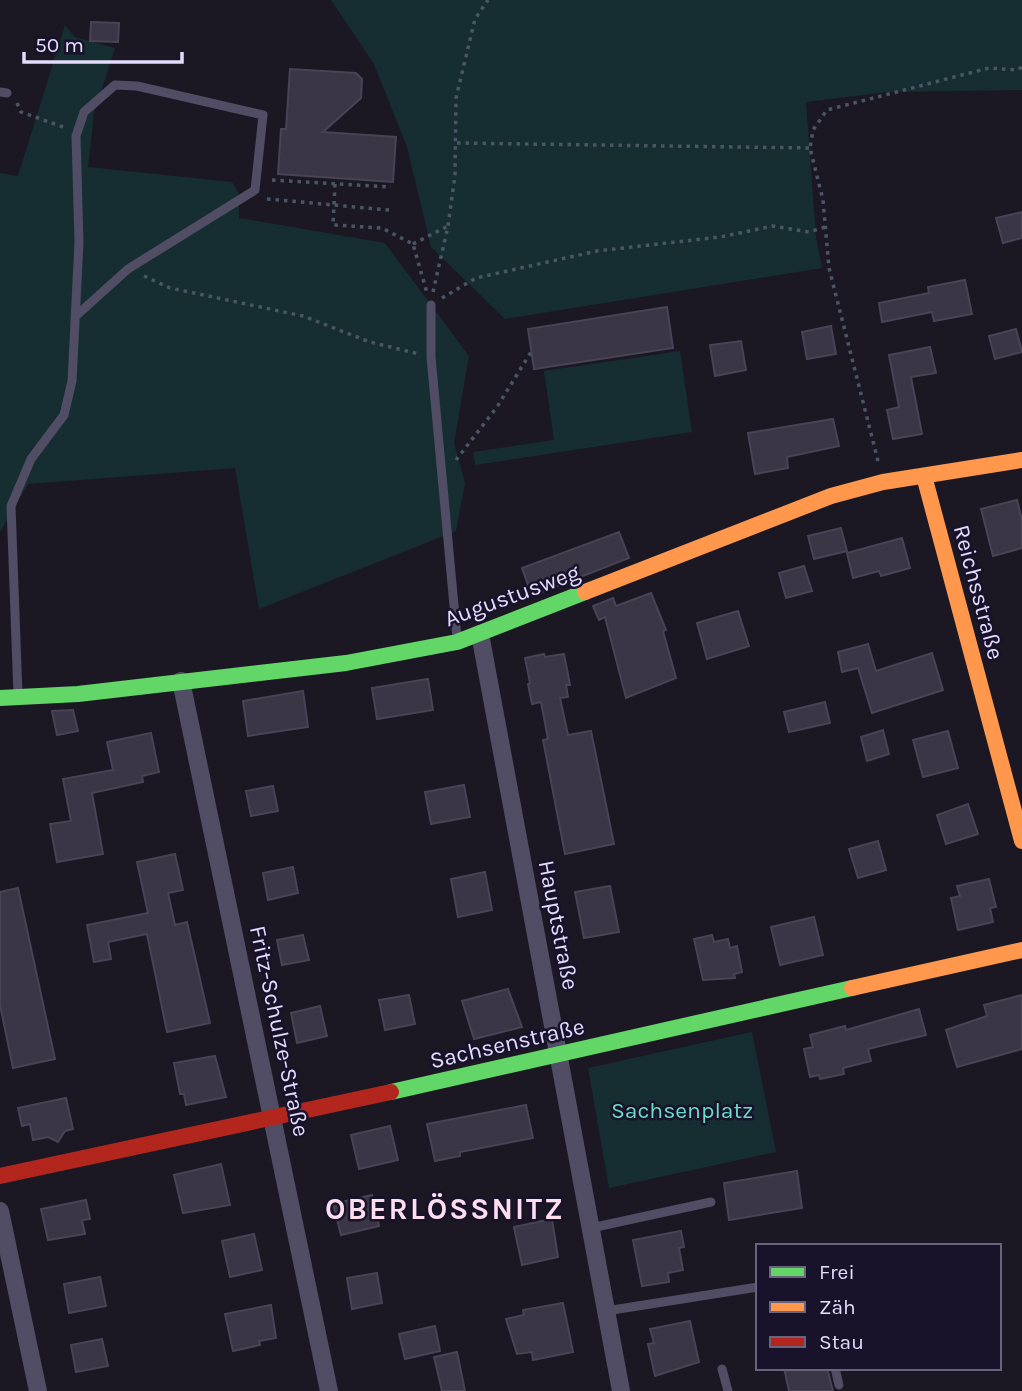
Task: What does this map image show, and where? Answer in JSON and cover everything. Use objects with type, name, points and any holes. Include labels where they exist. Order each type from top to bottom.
[{"type":"street","name":"Augustusweg","points":[[0,698],[78,694],[346,663],[457,642],[769,519],[883,482],[1022,460]]},
{"type":"street","name":"Reichsstraße","points":[[924,476],[1022,841]]},
{"type":"street","name":"Hauptstraße","points":[[480,634],[621,1391]]},
{"type":"street","name":"Fritz-Schulze-Straße","points":[[181,681],[329,1391]]},
{"type":"street","name":"Sachsenstraße","points":[[0,1176],[274,1118],[1022,950]]},
{"type":"street","points":[[0,1211],[38,1391]]},
{"type":"lane","points":[[18,697],[11,506],[31,460],[64,415],[72,381],[77,315],[76,136],[84,112],[115,85],[137,86],[263,115],[255,190],[128,269],[77,315]]},
{"type":"lane","points":[[431,305],[431,357],[457,642]]},
{"type":"lane","points":[[591,1228],[711,1202]]},
{"type":"lane","points":[[606,1311],[756,1287]]},
{"type":"lane","points":[[722,1369],[728,1391]]},
{"type":"lane","points":[[835,1370],[839,1385]]},
{"type":"path","points":[[431,305],[448,226],[457,144],[456,98],[475,19],[488,0]]},
{"type":"path","points":[[883,482],[829,268],[823,201],[810,148],[813,130],[827,110],[989,68],[1017,70],[1022,67]]},
{"type":"path","points":[[3,92],[15,99],[21,112],[57,122],[76,136]]},
{"type":"path","points":[[457,144],[810,148]]},
{"type":"path","points":[[259,153],[272,155],[270,180],[391,187]]},
{"type":"path","points":[[335,184],[332,225],[382,228],[413,244],[431,305]]},
{"type":"path","points":[[255,190],[263,199],[390,210]]},
{"type":"path","points":[[413,244],[448,226]]},
{"type":"path","points":[[431,305],[476,278],[597,251],[720,237],[773,226],[809,232],[825,226]]},
{"type":"path","points":[[128,269],[170,288],[303,316],[370,342],[431,357]]},
{"type":"path","points":[[442,478],[497,407],[531,352]]},
{"type":"green space","points":[[331,0],[1022,0],[1022,90],[887,92],[806,102],[816,238],[822,268],[505,319],[431,247],[407,147],[374,64]]},
{"type":"green space","points":[[65,25],[75,37],[115,48],[94,113],[88,167],[232,182],[239,194],[239,218],[385,243],[469,356],[454,443],[465,483],[456,531],[259,609],[235,468],[28,484],[0,532],[0,173],[18,176]]},
{"type":"green space","points":[[680,351],[692,432],[475,465],[473,452],[554,440],[544,371]]},
{"type":"green space","name":"Sachsenplatz","points":[[752,1032],[776,1152],[609,1188],[588,1068]]},
{"type":"building","points":[[91,22],[119,23],[118,42],[90,41]]},
{"type":"building","points":[[290,69],[356,73],[362,79],[361,98],[323,132],[396,137],[393,182],[278,174],[281,129],[286,129]]},
{"type":"building","points":[[1022,212],[1022,238],[1003,243],[996,218]]},
{"type":"building","points":[[965,280],[972,314],[934,321],[932,312],[882,322],[879,303],[929,293],[928,287]]},
{"type":"building","points":[[667,307],[673,348],[534,369],[528,329]]},
{"type":"building","points":[[831,326],[836,354],[807,359],[802,332]]},
{"type":"building","points":[[1016,329],[1022,352],[995,359],[989,336]]},
{"type":"building","points":[[741,341],[746,370],[715,376],[710,345]]},
{"type":"building","points":[[930,347],[936,373],[911,377],[922,434],[893,439],[887,410],[899,407],[889,355]]},
{"type":"building","points":[[833,419],[839,446],[787,457],[788,468],[755,474],[748,433]]},
{"type":"building","points":[[1017,500],[1022,520],[1022,548],[993,556],[981,509]]},
{"type":"building","points":[[841,528],[847,551],[814,559],[808,536]]},
{"type":"building","points":[[619,532],[629,558],[532,596],[522,568]]},
{"type":"building","points":[[902,538],[910,568],[881,576],[879,571],[853,578],[847,553]]},
{"type":"building","points":[[804,566],[812,591],[786,598],[779,573]]},
{"type":"building","points":[[651,593],[666,630],[663,631],[676,678],[626,698],[605,617],[599,620],[593,606],[613,598],[616,606]]},
{"type":"building","points":[[738,611],[749,646],[707,659],[697,623]]},
{"type":"building","points":[[868,644],[876,671],[932,653],[943,690],[872,713],[858,668],[842,672],[838,652]]},
{"type":"building","points":[[544,654],[545,657],[564,654],[570,685],[566,685],[568,697],[560,698],[568,735],[591,731],[614,844],[565,854],[543,740],[548,739],[541,702],[532,704],[525,658]]},
{"type":"building","points":[[428,679],[433,710],[377,719],[372,688]]},
{"type":"building","points":[[303,691],[308,727],[248,736],[243,701]]},
{"type":"building","points":[[825,702],[830,723],[789,732],[784,712]]},
{"type":"building","points":[[73,710],[78,731],[57,735],[52,711]]},
{"type":"building","points":[[883,730],[889,754],[867,761],[861,737]]},
{"type":"building","points":[[948,731],[958,768],[923,777],[913,740]]},
{"type":"building","points":[[151,733],[159,772],[142,776],[143,782],[92,793],[103,854],[57,862],[50,824],[71,821],[63,779],[113,770],[107,742]]},
{"type":"building","points":[[464,785],[470,817],[431,824],[425,792]]},
{"type":"building","points":[[273,786],[278,811],[251,816],[246,791]]},
{"type":"building","points":[[968,804],[978,834],[946,844],[937,815]]},
{"type":"building","points":[[878,841],[886,870],[858,878],[849,849]]},
{"type":"building","points":[[175,854],[183,890],[168,893],[175,925],[187,922],[210,1023],[167,1032],[147,934],[108,942],[111,959],[94,962],[87,925],[148,913],[137,862]]},
{"type":"building","points":[[293,867],[298,893],[268,900],[263,873]]},
{"type":"building","points":[[485,872],[492,910],[458,917],[451,879]]},
{"type":"building","points":[[989,879],[996,907],[990,908],[993,922],[958,930],[951,898],[960,896],[957,886]]},
{"type":"building","points":[[610,886],[619,932],[584,938],[575,892]]},
{"type":"building","points":[[18,888],[55,1059],[13,1068],[0,1005],[0,892]]},
{"type":"building","points":[[814,917],[823,955],[780,965],[771,927]]},
{"type":"building","points":[[303,935],[309,960],[282,965],[277,940]]},
{"type":"building","points":[[712,935],[714,942],[728,939],[730,948],[737,946],[742,972],[734,974],[735,978],[703,980],[694,939]]},
{"type":"building","points":[[508,989],[522,1027],[474,1039],[462,1001]]},
{"type":"building","points":[[409,995],[415,1024],[385,1030],[379,1000]]},
{"type":"building","points":[[1022,995],[1022,1049],[957,1067],[946,1030],[987,1016],[984,1005]]},
{"type":"building","points":[[320,1006],[327,1036],[297,1043],[291,1013]]},
{"type":"building","points":[[919,1009],[926,1035],[868,1049],[871,1061],[843,1068],[844,1074],[820,1079],[819,1075],[810,1077],[804,1049],[813,1047],[810,1035],[845,1026],[846,1030]]},
{"type":"building","points":[[215,1056],[226,1097],[186,1105],[184,1094],[180,1094],[174,1063]]},
{"type":"building","points":[[66,1098],[73,1129],[65,1131],[58,1142],[48,1137],[33,1140],[30,1124],[22,1126],[18,1108]]},
{"type":"building","points":[[526,1105],[533,1138],[460,1152],[460,1156],[435,1161],[427,1124]]},
{"type":"building","points":[[390,1126],[398,1160],[359,1169],[351,1135]]},
{"type":"building","points":[[221,1164],[230,1205],[183,1213],[174,1175]]},
{"type":"building","points":[[797,1171],[802,1208],[729,1220],[724,1183]]},
{"type":"building","points":[[372,1195],[379,1226],[341,1235],[333,1204]]},
{"type":"building","points":[[86,1200],[90,1219],[82,1220],[85,1234],[48,1240],[41,1209]]},
{"type":"building","points":[[552,1219],[558,1257],[522,1265],[514,1227]]},
{"type":"building","points":[[681,1231],[684,1247],[679,1248],[683,1270],[668,1273],[669,1282],[642,1286],[633,1240]]},
{"type":"building","points":[[254,1234],[262,1270],[230,1277],[222,1241]]},
{"type":"building","points":[[377,1273],[382,1303],[352,1309],[347,1278]]},
{"type":"building","points":[[100,1277],[106,1306],[69,1313],[64,1284]]},
{"type":"building","points":[[563,1303],[573,1352],[533,1360],[532,1352],[517,1354],[506,1319],[524,1315],[523,1310]]},
{"type":"building","points":[[271,1305],[276,1338],[233,1351],[225,1314]]},
{"type":"building","points":[[690,1321],[699,1362],[655,1376],[648,1344],[654,1343],[650,1329]]},
{"type":"building","points":[[435,1326],[440,1351],[405,1359],[399,1334]]},
{"type":"building","points":[[102,1339],[108,1366],[76,1372],[71,1345]]},
{"type":"building","points":[[457,1352],[465,1391],[442,1391],[434,1357]]},
{"type":"building","points":[[784,1370],[828,1370],[833,1391],[789,1391]]},
{"type":"traffic: fast","points":[[0,698],[78,694],[346,663],[457,642],[585,592]]},
{"type":"traffic: fast","points":[[391,1092],[852,988]]},
{"type":"traffic: slow","points":[[585,592],[831,496],[883,482],[1022,460]]},
{"type":"traffic: slow","points":[[924,476],[1022,841]]},
{"type":"traffic: slow","points":[[852,988],[1022,950]]},
{"type":"traffic: jam","points":[[0,1176],[391,1092]]},
{"type":"district","name":"OBERLÖSSNITZ","points":[[445,1209]]}]
